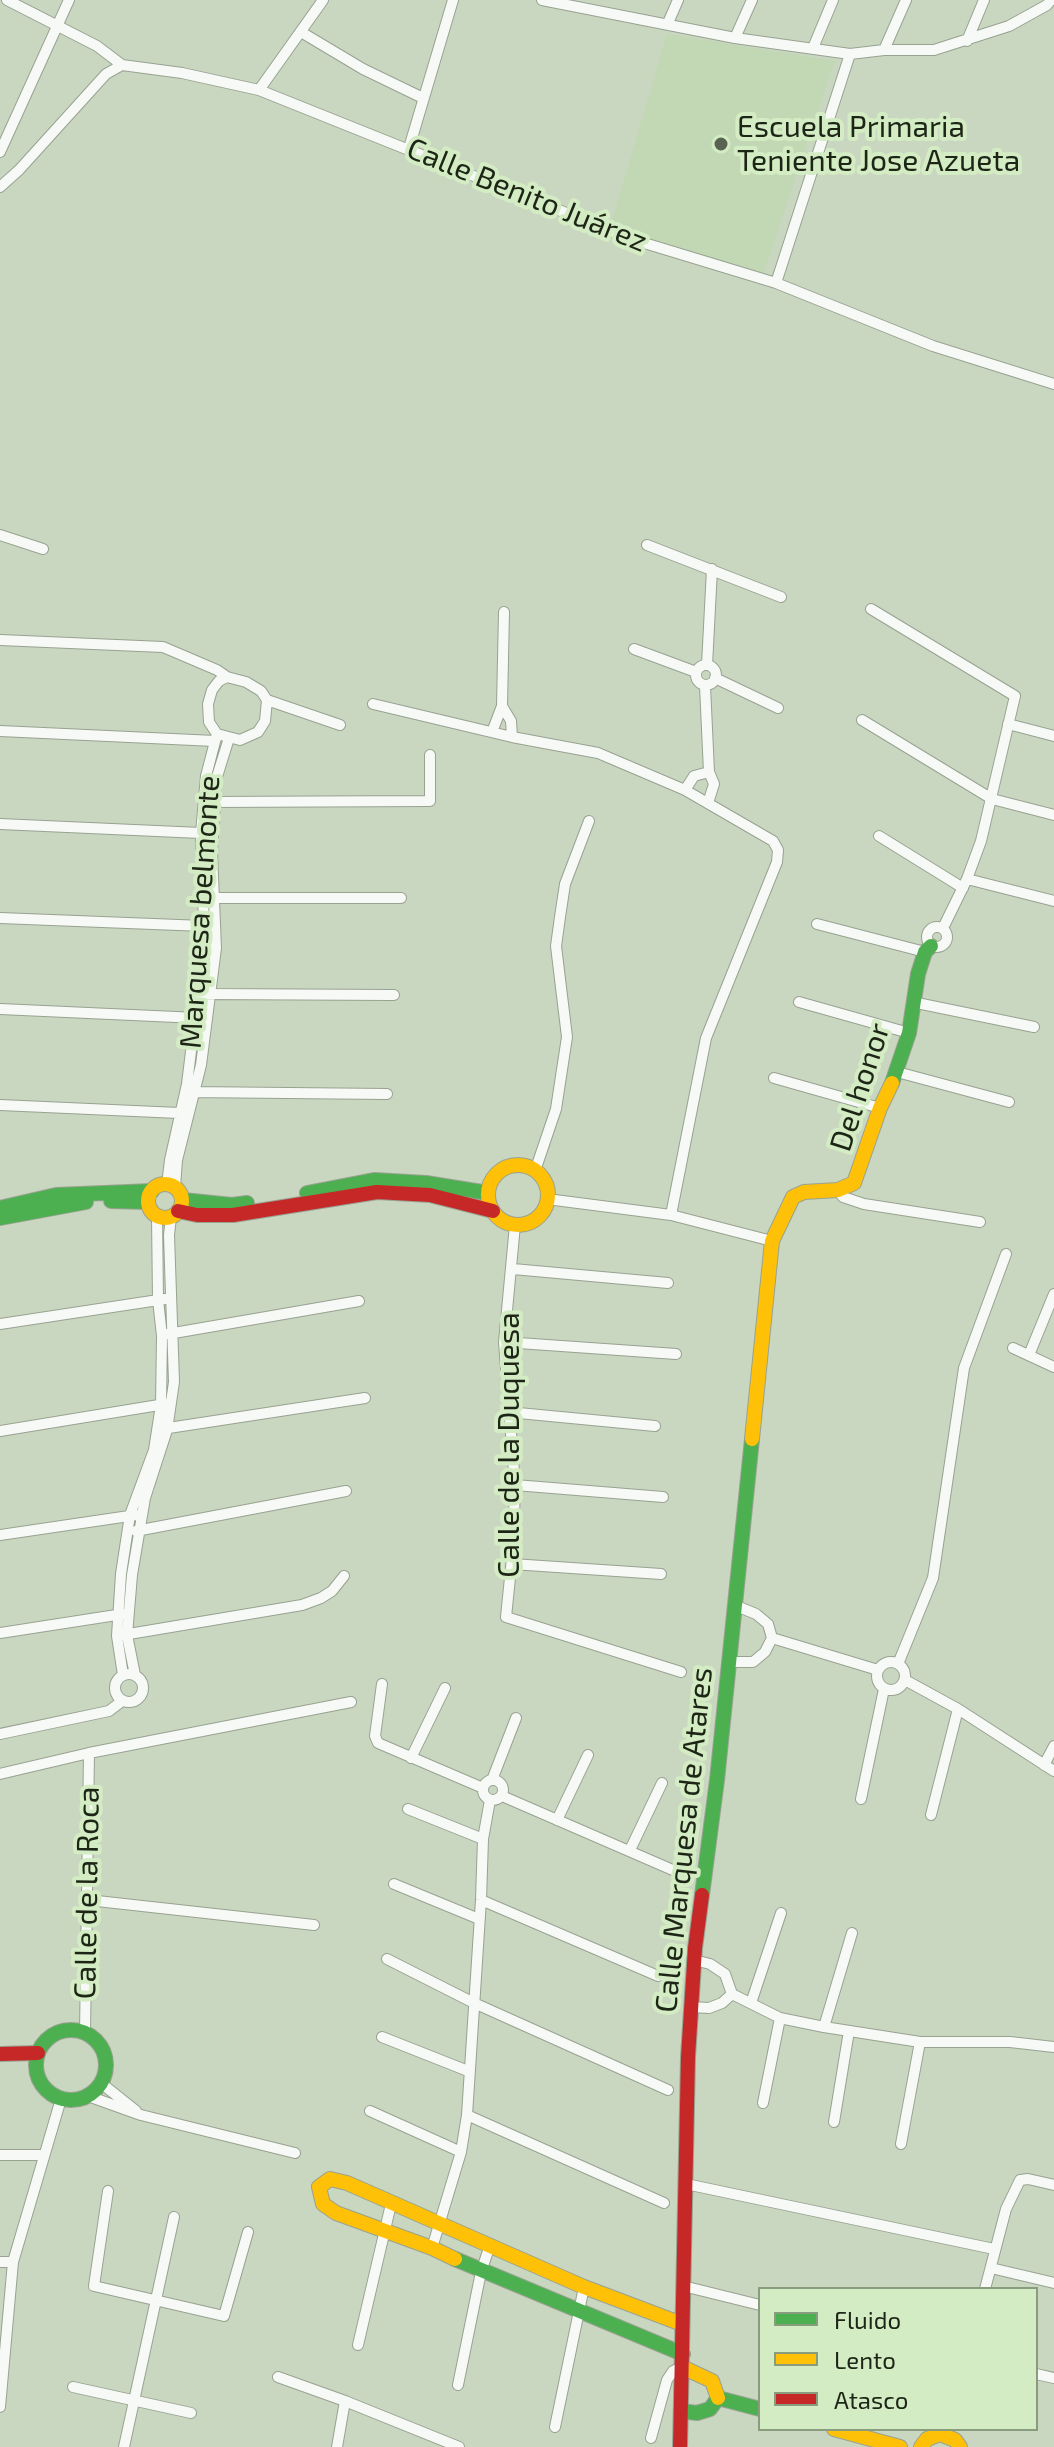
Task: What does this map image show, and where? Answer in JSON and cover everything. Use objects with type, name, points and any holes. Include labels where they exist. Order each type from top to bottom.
[{"type":"street","name":"Calle Benito Juárez","points":[[7,0],[97,46],[122,65],[182,73],[259,90],[631,239],[776,283],[933,346],[1054,384]]},
{"type":"street","points":[[0,152],[69,0]]},
{"type":"street","points":[[259,90],[323,0]]},
{"type":"street","points":[[409,148],[453,0]]},
{"type":"street","points":[[542,0],[735,38],[850,54],[934,50],[1009,26],[1051,0]]},
{"type":"street","points":[[668,23],[678,0]]},
{"type":"street","points":[[735,38],[752,0]]},
{"type":"street","points":[[813,48],[833,0]]},
{"type":"street","points":[[884,50],[906,0]]},
{"type":"street","points":[[967,41],[984,0]]},
{"type":"street","points":[[301,32],[363,69],[423,98]]},
{"type":"street","points":[[776,283],[850,54]]},
{"type":"street","points":[[0,187],[106,74],[122,65]]},
{"type":"street","points":[[0,535],[43,549]]},
{"type":"street","points":[[647,545],[781,597]]},
{"type":"street","points":[[707,665],[712,569]]},
{"type":"street","points":[[817,924],[928,949],[943,945],[947,933],[943,928],[965,883],[992,799],[1015,696],[871,609]]},
{"type":"street","points":[[492,732],[502,706],[504,612]]},
{"type":"street","points":[[0,640],[163,647],[204,663],[227,677],[246,682],[261,691],[267,700],[340,725]]},
{"type":"street","points":[[634,649],[696,672]]},
{"type":"street","points":[[707,665],[699,668],[696,678],[705,686],[709,772],[714,784],[708,803]]},
{"type":"street","points":[[705,686],[713,683],[715,678],[712,668],[707,665]]},
{"type":"street","points":[[216,737],[209,722],[208,704],[212,690],[227,677]]},
{"type":"street","points":[[715,678],[778,708]]},
{"type":"street","points":[[0,731],[240,740],[258,732],[265,721],[267,700]]},
{"type":"street","points":[[373,704],[512,737],[598,753],[685,790],[773,841],[778,850],[777,862],[706,1038],[671,1215]]},
{"type":"street","points":[[502,706],[511,721],[512,737]]},
{"type":"street","points":[[862,720],[992,799],[1054,815]]},
{"type":"street","points":[[1008,724],[1054,736]]},
{"type":"street","name":"Marquesa belmonte","points":[[171,1186],[179,1113],[190,1092],[195,1018],[216,948],[206,776],[216,737]]},
{"type":"street","name":"Marquesa belmonte","points":[[171,1186],[207,1019],[203,994],[201,833],[229,738]]},
{"type":"street","points":[[209,802],[430,801],[430,755]]},
{"type":"street","points":[[685,790],[694,776],[709,772]]},
{"type":"street","points":[[535,1171],[556,1109],[567,1037],[556,946],[565,884],[589,821]]},
{"type":"street","points":[[0,824],[201,833]]},
{"type":"street","points":[[879,836],[965,883],[1054,901]]},
{"type":"street","points":[[202,899],[401,898]]},
{"type":"street","points":[[0,918],[204,926]]},
{"type":"street","name":"Del honor","points":[[772,1241],[793,1197],[804,1192],[838,1190],[854,1183],[880,1108],[897,1072],[909,1033],[912,1002],[928,949]]},
{"type":"street","points":[[203,994],[394,995]]},
{"type":"street","points":[[799,1002],[909,1033]]},
{"type":"street","points":[[912,1002],[1034,1027]]},
{"type":"street","points":[[0,1009],[207,1019]]},
{"type":"street","points":[[897,1072],[1009,1102]]},
{"type":"street","points":[[774,1078],[880,1108]]},
{"type":"street","points":[[190,1092],[387,1094]]},
{"type":"street","points":[[0,1105],[179,1113]]},
{"type":"street","points":[[521,1165],[535,1171],[543,1178],[547,1199],[544,1210],[527,1224],[515,1225],[499,1218],[493,1211],[488,1193],[494,1177],[506,1168],[521,1165]]},
{"type":"street","points":[[172,1211],[232,1205],[374,1180],[426,1183],[488,1193]]},
{"type":"street","points":[[0,1218],[58,1206],[150,1197],[171,1186],[181,1193],[172,1211],[158,1300],[167,1334]]},
{"type":"street","points":[[838,1190],[843,1197],[864,1204],[980,1222]]},
{"type":"street","points":[[0,1208],[56,1195],[150,1197],[172,1211],[233,1215],[377,1192],[430,1195],[493,1211]]},
{"type":"street","points":[[547,1199],[671,1215],[772,1241]]},
{"type":"street","points":[[122,1701],[115,1687],[123,1675],[121,1574],[133,1531],[142,1515],[166,1404],[172,1211]]},
{"type":"street","name":"Calle de la Duquesa","points":[[515,1225],[504,1342],[515,1485],[506,1617],[681,1672]]},
{"type":"street","name":"Calle Marquesa de Atares","points":[[680,2447],[690,2007],[772,1241]]},
{"type":"street","points":[[898,1664],[933,1578],[964,1368],[1006,1254]]},
{"type":"street","points":[[513,1269],[668,1283]]},
{"type":"street","points":[[1029,1355],[1054,1294]]},
{"type":"street","points":[[0,1324],[171,1298]]},
{"type":"street","points":[[167,1334],[359,1301]]},
{"type":"street","points":[[504,1342],[676,1354]]},
{"type":"street","points":[[1013,1348],[1054,1367]]},
{"type":"street","points":[[162,1429],[365,1398]]},
{"type":"street","points":[[0,1431],[166,1404]]},
{"type":"street","points":[[508,1412],[655,1426]]},
{"type":"street","points":[[133,1531],[130,1515],[162,1429]]},
{"type":"street","points":[[515,1485],[663,1497]]},
{"type":"street","points":[[133,1531],[346,1491]]},
{"type":"street","points":[[0,1535],[142,1515]]},
{"type":"street","points":[[512,1564],[661,1574]]},
{"type":"street","points":[[122,1635],[302,1605],[332,1591],[344,1576]]},
{"type":"street","points":[[729,1662],[753,1662],[765,1652],[772,1638],[768,1624],[756,1614],[734,1605]]},
{"type":"street","points":[[0,1633],[124,1614]]},
{"type":"street","points":[[0,1734],[109,1711],[122,1701],[132,1702],[143,1692],[122,1635]]},
{"type":"street","points":[[772,1638],[878,1670]]},
{"type":"street","points":[[887,1663],[898,1664],[905,1680],[900,1688],[892,1691],[884,1689],[877,1681],[878,1670],[887,1663]]},
{"type":"street","points":[[123,1675],[135,1675]]},
{"type":"street","points":[[905,1680],[958,1709],[1049,1768],[1054,1746]]},
{"type":"street","points":[[382,1684],[376,1740],[411,1758],[487,1784],[502,1785],[502,1796]]},
{"type":"street","points":[[411,1758],[445,1688]]},
{"type":"street","points":[[861,1799],[884,1689]]},
{"type":"street","points":[[0,1774],[89,1753],[351,1702]]},
{"type":"street","points":[[931,1815],[958,1709]]},
{"type":"street","points":[[502,1796],[490,1800],[484,1796],[516,1718]]},
{"type":"street","name":"Calle de la Roca","points":[[85,2033],[89,1753]]},
{"type":"street","points":[[557,1820],[588,1755]]},
{"type":"street","points":[[630,1850],[662,1783]]},
{"type":"street","points":[[502,1796],[682,1874]]},
{"type":"street","points":[[432,2248],[461,2152],[467,2115],[483,1839],[490,1800]]},
{"type":"street","points":[[408,1809],[483,1839]]},
{"type":"street","points":[[394,1884],[479,1919]]},
{"type":"street","points":[[88,1900],[314,1925]]},
{"type":"street","points":[[481,1900],[658,1976]]},
{"type":"street","points":[[751,2003],[781,1913]]},
{"type":"street","points":[[824,2027],[852,1933]]},
{"type":"street","points":[[387,1959],[474,2003],[668,2090]]},
{"type":"street","points":[[694,1960],[710,1964],[725,1974],[732,1994],[780,2018],[920,2042],[1010,2042],[1054,2047]]},
{"type":"street","points":[[690,2007],[709,2008],[722,2003],[732,1994]]},
{"type":"street","points":[[763,2103],[780,2018]]},
{"type":"street","points":[[63,2031],[85,2033],[102,2049],[106,2061],[101,2083],[88,2096],[75,2100],[52,2095],[40,2081],[37,2072],[38,2053],[52,2036],[63,2031]]},
{"type":"street","points":[[834,2122],[849,2031]]},
{"type":"street","points":[[382,2037],[468,2071]]},
{"type":"street","points":[[901,2144],[920,2042]]},
{"type":"street","points":[[0,2054],[38,2053]]},
{"type":"street","points":[[101,2083],[141,2115]]},
{"type":"street","points":[[88,2096],[141,2115],[295,2153]]},
{"type":"street","points":[[0,2407],[13,2262],[61,2099]]},
{"type":"street","points":[[370,2111],[461,2152]]},
{"type":"street","points":[[467,2115],[664,2203]]},
{"type":"street","points":[[0,2155],[44,2155]]},
{"type":"street","points":[[682,2324],[584,2287],[347,2183],[330,2179],[319,2187],[323,2204],[336,2213],[432,2248],[481,2272],[578,2310],[682,2361],[712,2381],[718,2398]]},
{"type":"street","points":[[986,2287],[1006,2209],[1020,2180],[1054,2185]]},
{"type":"street","points":[[686,2184],[994,2249]]},
{"type":"street","points":[[108,2191],[94,2286],[224,2316],[248,2232]]},
{"type":"street","points":[[358,2345],[391,2204]]},
{"type":"street","points":[[124,2447],[174,2217]]},
{"type":"street","points":[[458,2385],[481,2272],[490,2245]]},
{"type":"street","points":[[0,2262],[13,2262]]},
{"type":"street","points":[[991,2268],[1054,2283]]},
{"type":"street","points":[[683,2286],[758,2305]]},
{"type":"street","points":[[555,2427],[584,2287]]},
{"type":"street","points":[[651,2438],[667,2380],[682,2361]]},
{"type":"street","points":[[278,2377],[454,2446]]},
{"type":"street","points":[[73,2387],[191,2413]]},
{"type":"street","points":[[718,2398],[758,2408]]},
{"type":"street","points":[[681,2411],[697,2413],[710,2409],[718,2398]]},
{"type":"street","points":[[337,2447],[345,2401]]},
{"type":"street","points":[[841,2431],[900,2447]]},
{"type":"street","points":[[921,2447],[933,2436],[948,2432],[960,2447]]},
{"type":"shaded area","name":"Escuela Primaria Teniente Jose Azueta","points":[[667,34],[835,61],[763,275],[610,227]]},
{"type":"traffic: fast","points":[[892,1083],[909,1033],[918,974],[925,952],[931,946]]},
{"type":"traffic: fast","points":[[307,1193],[374,1180],[426,1183],[488,1193]]},
{"type":"traffic: fast","points":[[0,1208],[56,1195],[152,1191]]},
{"type":"traffic: fast","points":[[183,1200],[232,1205],[247,1203]]},
{"type":"traffic: fast","points":[[111,1201],[148,1202]]},
{"type":"traffic: fast","points":[[0,1218],[86,1202]]},
{"type":"traffic: fast","points":[[702,1895],[752,1439]]},
{"type":"traffic: fast","points":[[71,2030],[96,2040],[106,2065],[96,2090],[71,2100],[46,2090],[36,2065],[46,2040],[71,2030]]},
{"type":"traffic: fast","points":[[455,2259],[683,2354]]},
{"type":"traffic: fast","points":[[718,2398],[758,2408]]},
{"type":"traffic: fast","points":[[681,2411],[697,2413],[710,2409],[718,2398]]},
{"type":"traffic: slow","points":[[752,1439],[772,1241],[793,1197],[804,1192],[838,1190],[854,1183],[892,1083]]},
{"type":"traffic: slow","points":[[518,1165],[539,1174],[548,1195],[539,1216],[518,1225],[497,1216],[488,1195],[497,1174],[518,1165]]},
{"type":"traffic: slow","points":[[165,1184],[177,1189],[182,1201],[177,1213],[165,1218],[153,1213],[148,1201],[153,1189],[165,1184]]},
{"type":"traffic: slow","points":[[455,2259],[336,2213],[323,2204],[319,2187],[330,2179],[347,2183],[584,2287],[682,2324]]},
{"type":"traffic: slow","points":[[682,2367],[712,2381],[718,2398]]},
{"type":"traffic: slow","points":[[841,2431],[900,2447]]},
{"type":"traffic: slow","points":[[921,2447],[927,2439],[940,2434],[955,2440],[960,2447]]},
{"type":"traffic: jam","points":[[178,1211],[197,1215],[233,1215],[377,1192],[430,1195],[493,1211]]},
{"type":"traffic: jam","points":[[680,2447],[688,2057],[695,1948],[702,1895]]},
{"type":"traffic: jam","points":[[0,2054],[38,2053]]},
{"type":"place","name":"Escuela Primaria Teniente Jose Azueta","points":[[721,144]]}]
